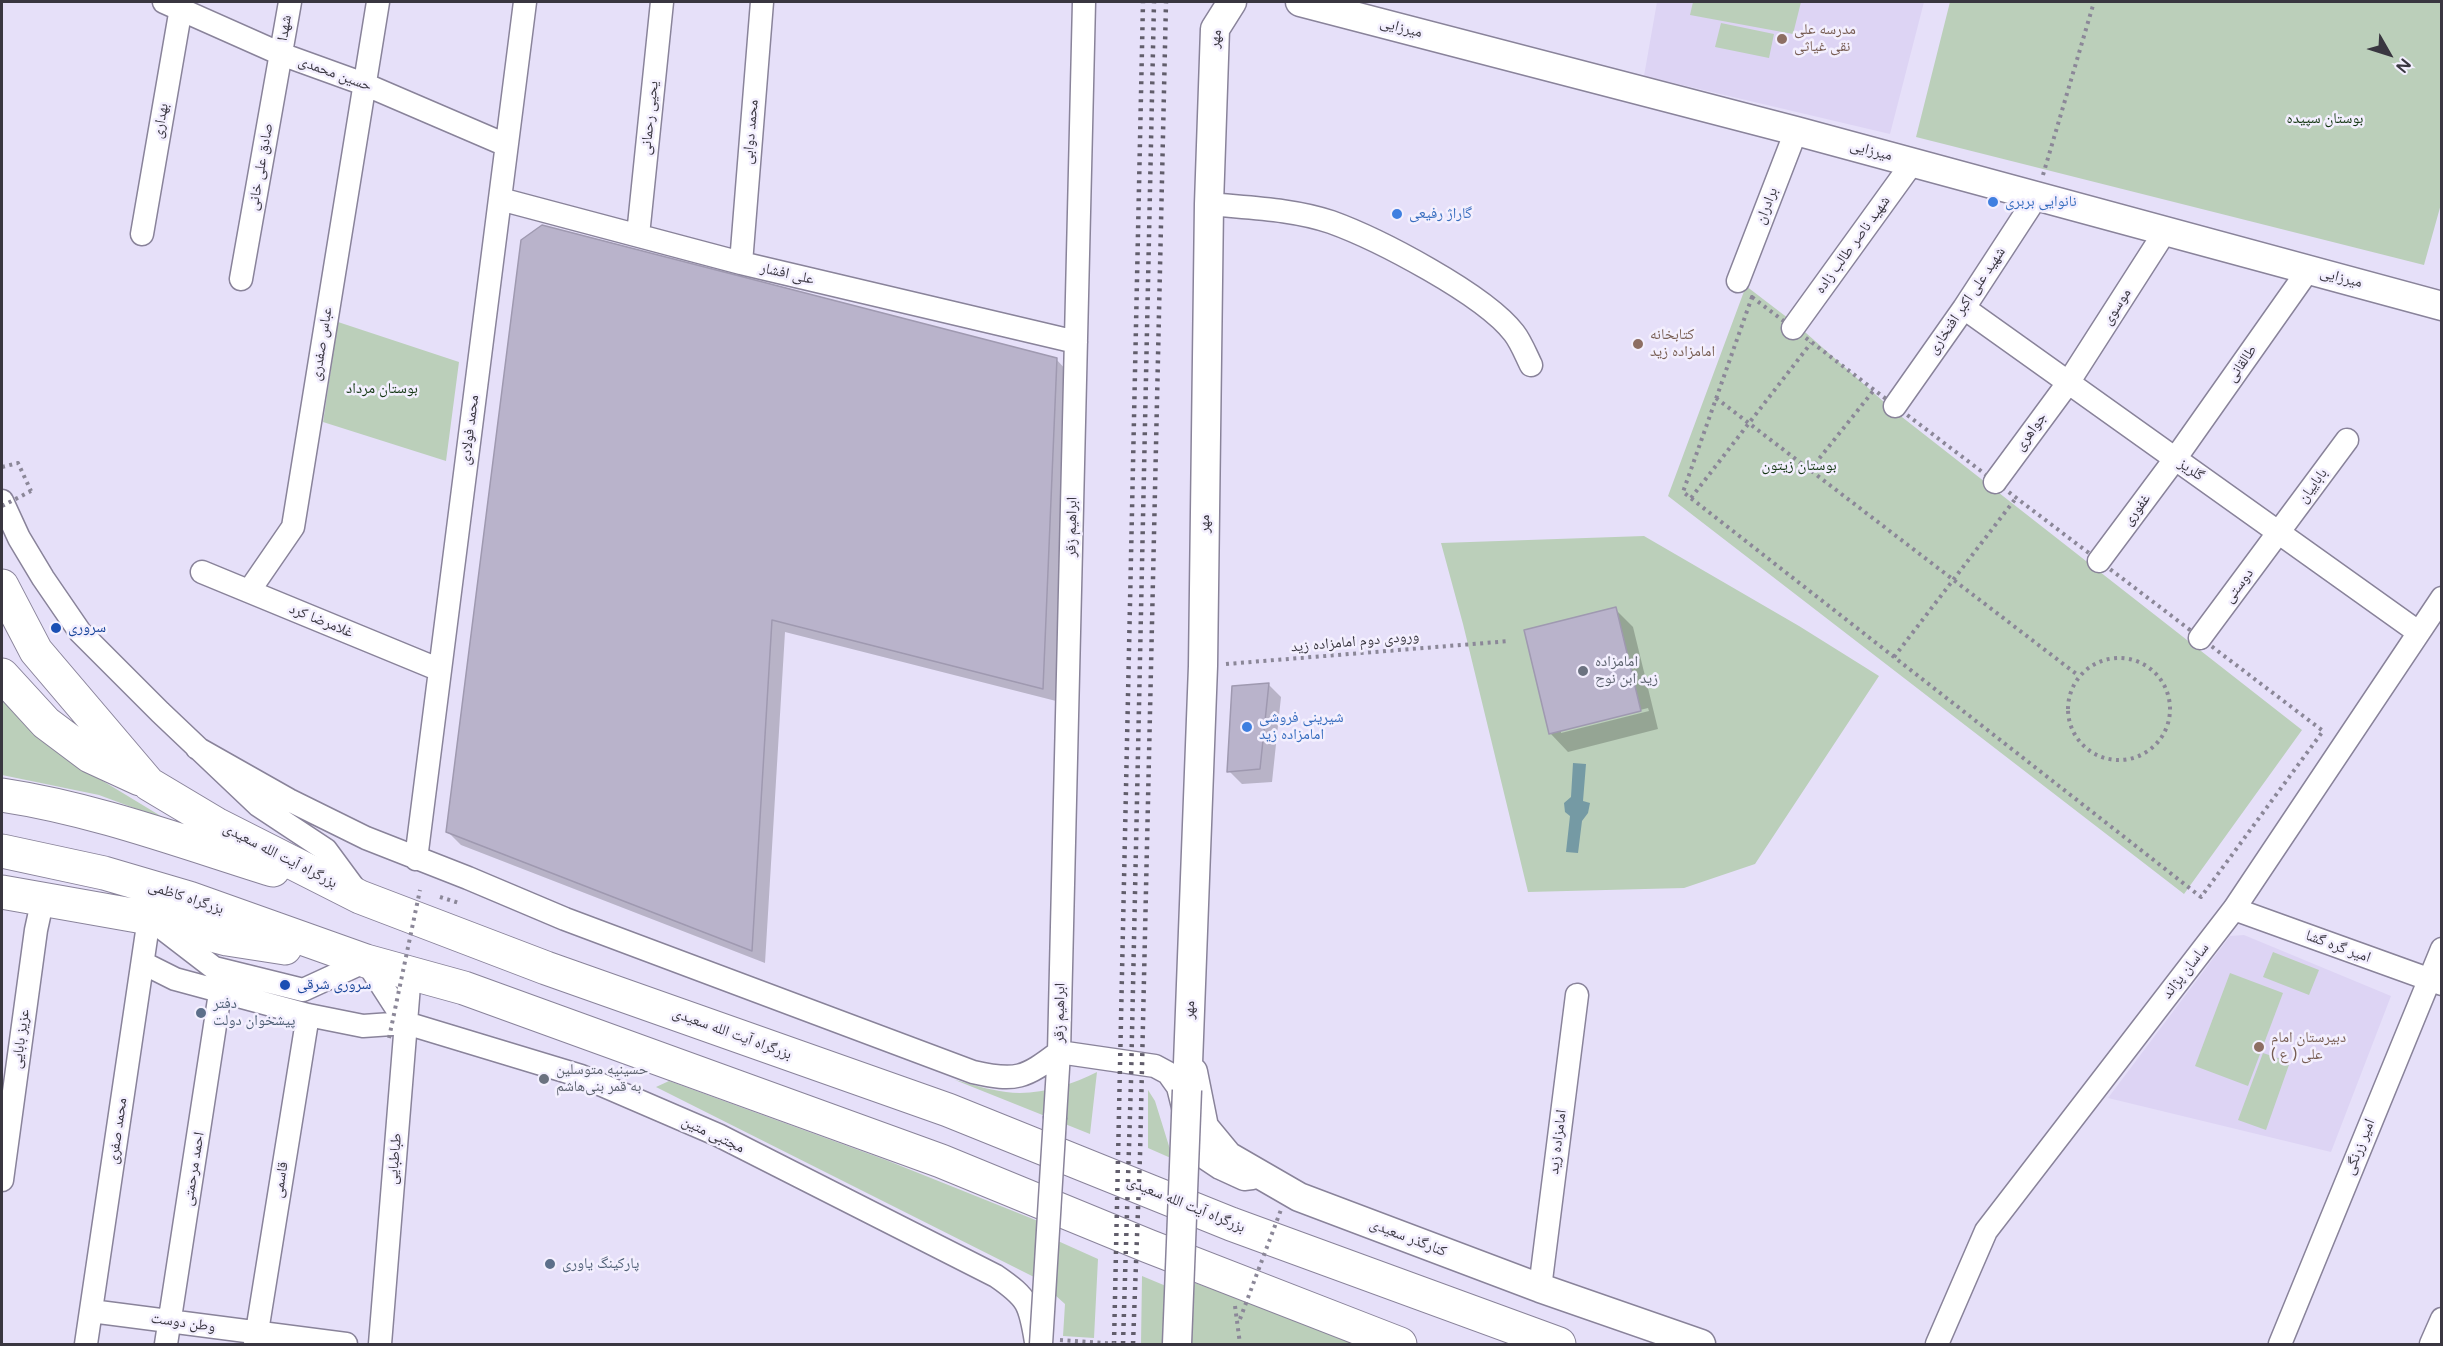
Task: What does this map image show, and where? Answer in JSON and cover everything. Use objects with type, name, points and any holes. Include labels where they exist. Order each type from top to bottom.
[{"type":"highway","name":"بزرگراه آیت الله سعیدی","points":[[2,586],[36,651],[149,784],[216,824],[360,897],[546,968],[948,1110],[1232,1224],[1559,1344]]},
{"type":"highway","points":[[2,675],[46,723],[90,756],[149,784]]},
{"type":"highway","points":[[2,795],[49,802],[114,820],[360,897]]},
{"type":"highway","name":"بزرگراه کاظمی","points":[[2,852],[104,873],[178,895],[366,961]]},
{"type":"highway","points":[[2,892],[149,918],[227,939],[366,961],[464,988],[941,1161],[1148,1246],[1400,1344]]},
{"type":"main road","name":"مهر","points":[[1189,1053],[1203,666],[1209,204],[1215,28],[1232,2]]},
{"type":"main road","name":"میرزایی","points":[[1300,2],[1337,7],[2442,306]]},
{"type":"main road","name":"کنارگذر سعیدی","points":[[1189,1053],[1204,1127],[1228,1156],[1262,1178],[1299,1197],[1540,1288],[1701,1344]]},
{"type":"main road","points":[[1177,1344],[1189,1053]]},
{"type":"street","name":"شهدا","points":[[281,54],[290,2]]},
{"type":"street","name":"عباس صفدری","points":[[249,591],[293,527],[378,2]]},
{"type":"street","name":"محمد فولادی","points":[[416,859],[525,2]]},
{"type":"street","name":"یحیی رحمانی","points":[[638,235],[662,2]]},
{"type":"street","name":"محمد دوابی","points":[[741,263],[762,2]]},
{"type":"street","name":"ابراهیم زقر","points":[[1051,1342],[1084,2]]},
{"type":"street","name":"حسین محمدی","points":[[176,4],[281,54],[364,84],[506,145]]},
{"type":"street","name":"بهداری","points":[[142,234],[176,4]]},
{"type":"street","name":"صادق علی خانی","points":[[241,279],[281,54]]},
{"type":"street","name":"برادران","points":[[1738,281],[1796,131]]},
{"type":"street","name":"شهید ناصر طالب زاده","points":[[1802,335],[1913,162]]},
{"type":"street","name":"شهید علی اکبر افتخاری","points":[[1894,406],[1964,308],[2037,196]]},
{"type":"street","name":"علی افشار","points":[[500,199],[741,263],[1076,342]]},
{"type":"street","points":[[1209,204],[1265,210],[1330,222],[1402,255],[1485,304],[1514,333],[1531,365]]},
{"type":"street","name":"موسوی","points":[[2068,383],[2166,230]]},
{"type":"street","name":"طالقانی","points":[[2175,459],[2308,269]]},
{"type":"street","name":"گلریز","points":[[1964,308],[2418,632]]},
{"type":"street","name":"جواهری","points":[[1995,482],[2068,383]]},
{"type":"street","name":"باباییان","points":[[2279,533],[2347,440]]},
{"type":"street","name":"غفوری","points":[[2099,561],[2175,459]]},
{"type":"street","points":[[2,501],[31,558],[80,632],[258,805],[326,850],[360,897]]},
{"type":"street","name":"دوستی","points":[[2200,638],[2279,533]]},
{"type":"street","name":"غلامرضا کرد","points":[[202,572],[440,670]]},
{"type":"street","name":"ساسان پژاند","points":[[1937,1344],[1986,1231],[2234,909],[2442,598]]},
{"type":"street","points":[[197,748],[289,800],[366,838],[416,859],[643,949],[974,1072],[1013,1078],[1035,1070],[1059,1052],[1155,1066],[1168,1073],[1178,1087],[1187,1123],[1202,1156],[1220,1168],[1244,1179],[1262,1178]]},
{"type":"street","name":"عزیز بابایی","points":[[2,1180],[36,930],[43,898]]},
{"type":"street","name":"امیر گره گشا","points":[[2234,909],[2435,982]]},
{"type":"street","name":"محمد صفری","points":[[86,1344],[149,918]]},
{"type":"street","name":"امیر زرنگی","points":[[2280,1344],[2435,982],[2442,949]]},
{"type":"street","points":[[142,963],[175,979],[308,1015],[363,1026],[406,1023],[366,961]]},
{"type":"street","name":"طباطبایی","points":[[380,1344],[410,973]]},
{"type":"street","name":"احمد مرحمتی","points":[[166,1344],[220,993]]},
{"type":"street","name":"امامزاده زید","points":[[1540,1288],[1577,995]]},
{"type":"street","name":"قاسمی","points":[[256,1339],[308,1015]]},
{"type":"street","name":"مجتبی متین","points":[[406,1023],[581,1076],[718,1135],[949,1251],[996,1276],[1024,1299],[1031,1310],[1036,1344]]},
{"type":"street","name":"وطن دوست","points":[[91,1311],[170,1321],[256,1339],[346,1344]]},
{"type":"street","points":[[2431,1344],[2442,1319]]},
{"type":"path","points":[[2037,196],[2094,2]]},
{"type":"path","points":[[1752,297],[1874,390],[2323,731],[2201,897],[1683,492],[1752,297]]},
{"type":"path","points":[[1691,498],[1749,423],[1802,335]]},
{"type":"path","points":[[1810,470],[1874,390]]},
{"type":"path","points":[[1716,398],[2079,676]]},
{"type":"path","points":[[2,467],[18,463],[31,491],[2,506]]},
{"type":"path","points":[[1894,657],[2016,498]]},
{"type":"path","name":"ورودی دوم امامزاده زید","points":[[1203,666],[1510,641]]},
{"type":"path","points":[[2120,657],[2142,662],[2160,677],[2170,698],[2169,721],[2159,741],[2141,755],[2118,760],[2096,755],[2078,741],[2069,720],[2069,697],[2079,676],[2097,662],[2120,657]]},
{"type":"path","points":[[389,1038],[420,890]]},
{"type":"path","points":[[1240,1344],[1234,1308],[1240,1319],[1282,1207]]},
{"type":"path","points":[[1051,1342],[1119,1344]]},
{"type":"shaded area","name":"مدرسه علی نقی غیاثی","points":[[1657,2],[1924,2],[1890,134],[1644,76]]},
{"type":"shaded area","points":[[1573,763],[1586,764],[1583,801],[1590,803],[1588,813],[1582,821],[1578,853],[1566,852],[1570,816],[1565,812],[1564,803],[1571,797]]},
{"type":"shaded area","name":"دبیرستان امام علی ( ع )","points":[[2244,935],[2391,996],[2331,1152],[2108,1098],[2230,936]]},
{"type":"green space","points":[[1693,2],[1801,2],[1793,34],[1690,15]]},
{"type":"green space","name":"بوستان سپیده","points":[[1950,2],[2441,2],[2441,204],[2424,265],[1916,137]]},
{"type":"green space","points":[[1721,23],[1774,34],[1769,58],[1715,47]]},
{"type":"green space","name":"بوستان زیتون","points":[[1746,286],[1797,325],[1893,410],[2302,730],[2184,894],[1668,496]]},
{"type":"green space","name":"بوستان مرداد","points":[[338,322],[459,362],[446,461],[323,422]]},
{"type":"green space","points":[[1644,536],[1799,626],[1879,676],[1755,864],[1684,888],[1528,892],[1441,543]]},
{"type":"green space","points":[[2,699],[44,738],[98,778],[169,821],[99,795],[2,775]]},
{"type":"green space","points":[[2273,952],[2319,970],[2309,995],[2263,977]]},
{"type":"green space","points":[[2230,973],[2283,993],[2248,1086],[2195,1066]]},
{"type":"green space","points":[[2263,1053],[2290,1062],[2266,1130],[2238,1120]]},
{"type":"green space","points":[[1097,1072],[1090,1134],[955,1080],[1000,1091],[1029,1093],[1064,1086]]},
{"type":"green space","points":[[669,1081],[886,1160],[1053,1227],[1049,1237],[1098,1259],[1094,1338],[1063,1336],[1065,1304],[1036,1278],[656,1087]]},
{"type":"green space","points":[[1148,1090],[1155,1101],[1173,1159],[1148,1148]]},
{"type":"green space","points":[[1142,1276],[1190,1296],[1195,1283],[1362,1344],[1141,1344]]},
{"type":"building","points":[[542,225],[1057,358],[1043,689],[772,620],[752,951],[446,832],[521,240]]},
{"type":"building","name":"امامزاده زید ابن نوح","points":[[1616,607],[1641,711],[1549,734],[1524,630]]},
{"type":"building","name":"شیرینی فروشی امامزاده زید","points":[[1269,683],[1260,769],[1227,772],[1232,686]]},
{"type":"railway","points":[[1114,1344],[1143,2]]},
{"type":"railway","points":[[1123,1344],[1131,1081],[1154,2]]},
{"type":"railway","points":[[1133,1344],[1140,1156],[1166,2]]},
{"type":"place","name":"مدرسه علی نقی غیاثی","points":[[1782,39]]},
{"type":"place","name":"نانوایی بربری","points":[[1993,202]]},
{"type":"place","name":"گاراژ رفیعی","points":[[1397,214]]},
{"type":"place","name":"کتابخانه امامزاده زید","points":[[1638,344]]},
{"type":"place","name":"سروری","points":[[56,628]]},
{"type":"place","name":"امامزاده زید ابن نوح","points":[[1583,671]]},
{"type":"place","name":"شیرینی فروشی امامزاده زید","points":[[1247,727]]},
{"type":"place","name":"سروری شرقی","points":[[285,985]]},
{"type":"place","name":"دفتر پیشخوان دولت","points":[[201,1013]]},
{"type":"place","name":"دبیرستان امام علی ( ع )","points":[[2259,1047]]},
{"type":"place","name":"حسینیه متوسلین به قمر بنی‌هاشم","points":[[544,1079]]},
{"type":"place","name":"پارکینگ یاوری","points":[[550,1264]]}]
